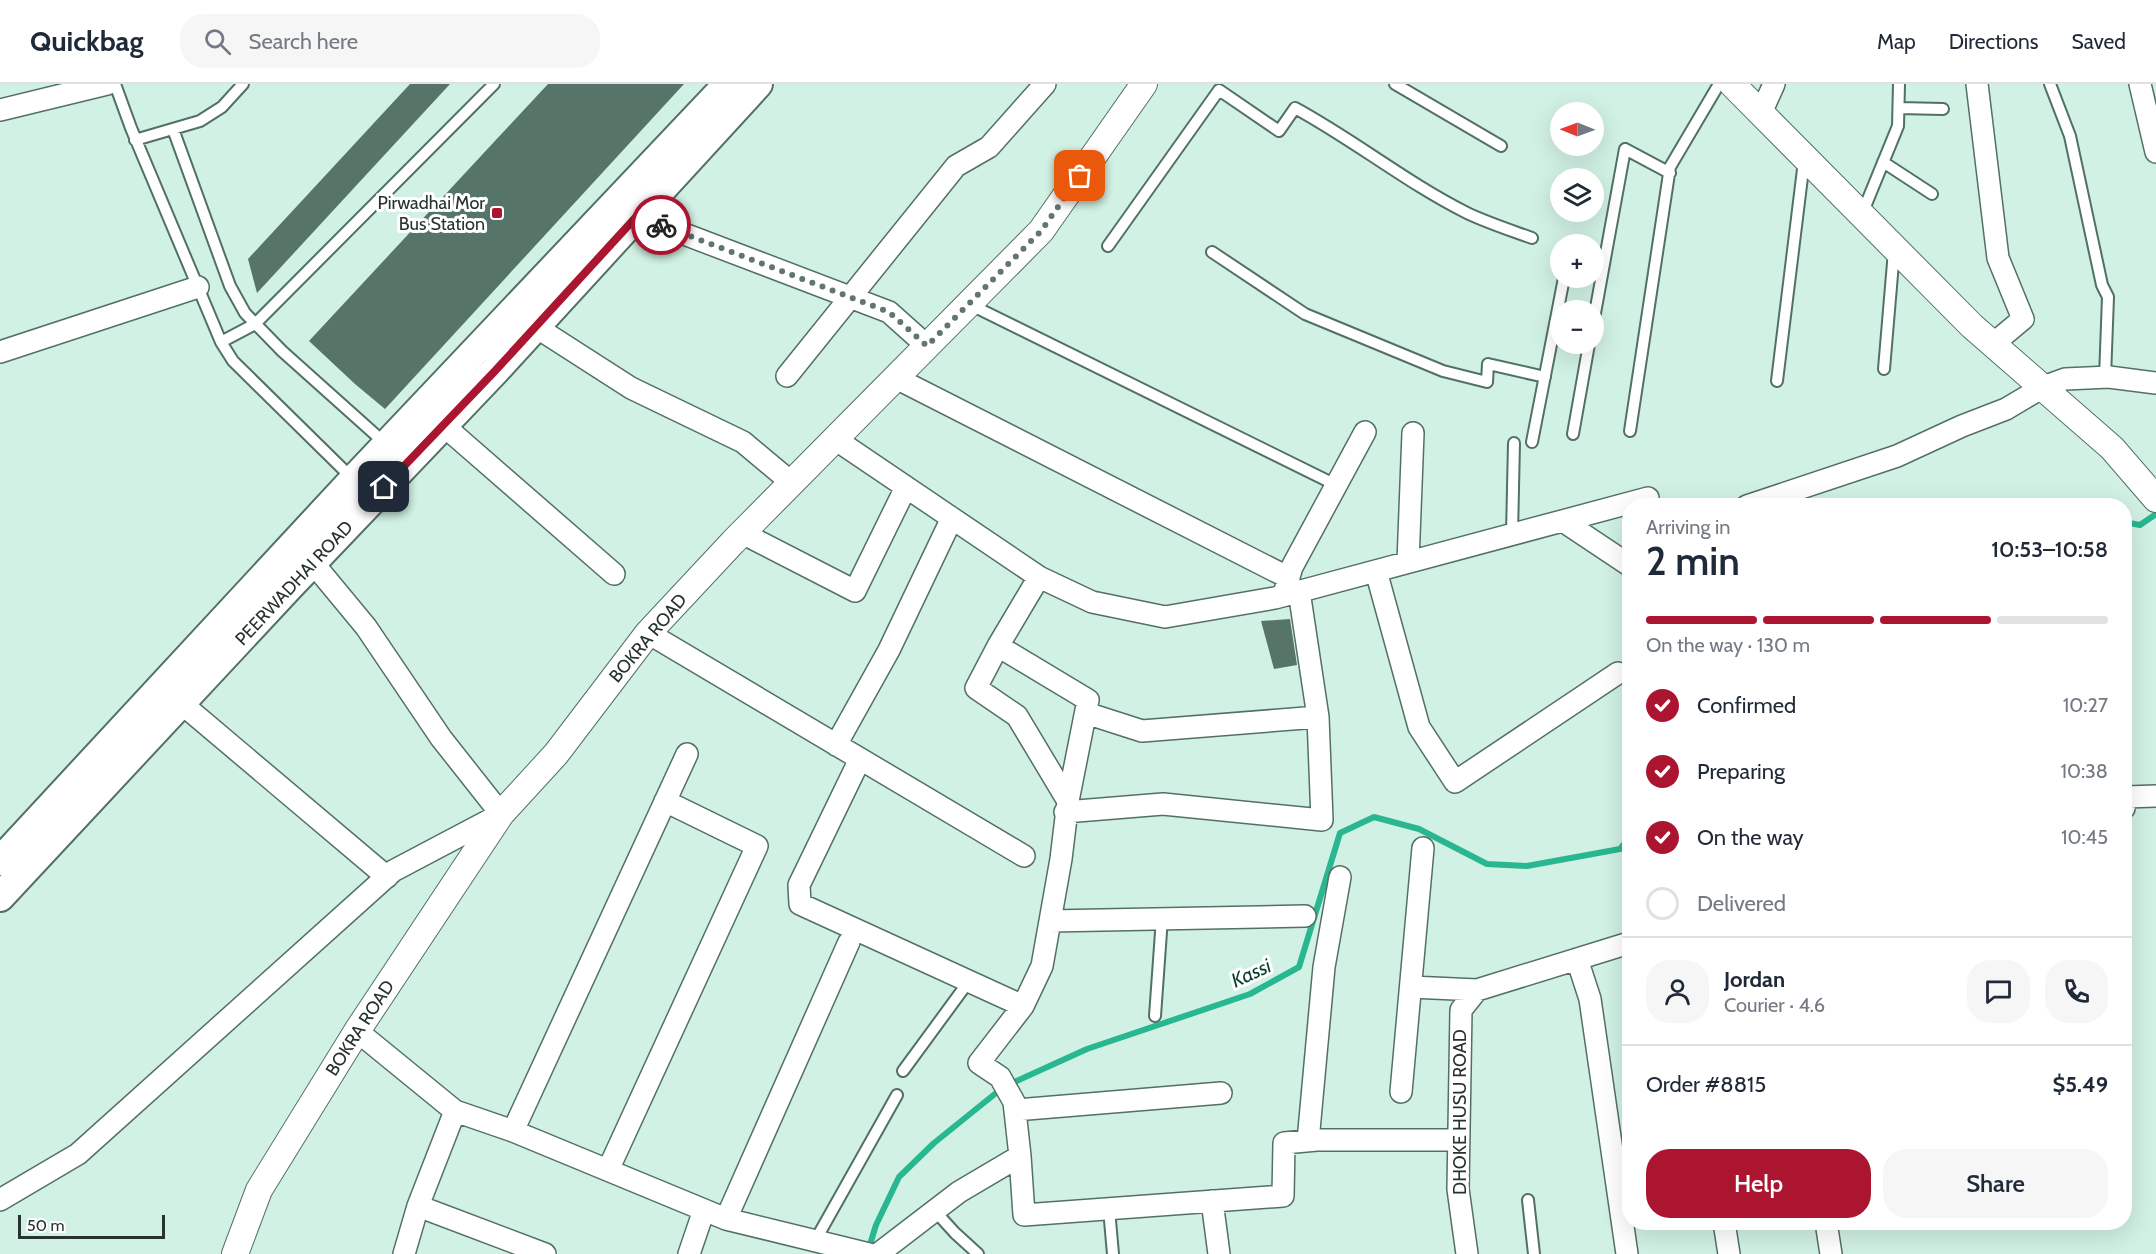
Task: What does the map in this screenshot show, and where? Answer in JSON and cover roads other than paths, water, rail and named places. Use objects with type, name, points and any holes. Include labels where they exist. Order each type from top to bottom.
[{"type":"main road","points":[[397,455],[728,84]]},
{"type":"main road","name":"PEERWADHAI ROAD","points":[[0,897],[313,562],[363,489],[397,455],[443,425],[536,327],[758,84]]},
{"type":"main road","points":[[0,861],[363,489]]},
{"type":"street","points":[[0,110],[107,84]]},
{"type":"street","points":[[787,376],[956,166],[989,147],[1045,84]]},
{"type":"street","name":"BOKRA ROAD","points":[[235,1254],[259,1190],[357,1031],[501,814],[556,754],[648,633],[742,533],[1041,231],[1144,84]]},
{"type":"street","points":[[1732,84],[1993,344],[2112,448],[2156,499]]},
{"type":"street","points":[[1761,113],[1774,84]]},
{"type":"street","points":[[1977,84],[1998,258],[2023,319],[1993,344]]},
{"type":"street","points":[[2140,84],[2156,152]]},
{"type":"street","points":[[637,216],[889,312],[927,346]]},
{"type":"street","points":[[0,352],[198,286]]},
{"type":"street","points":[[536,327],[631,388],[743,442],[792,483]]},
{"type":"street","points":[[1771,498],[1897,456],[1962,426],[2006,409],[2043,387],[2065,379],[2105,377],[2156,383]]},
{"type":"street","points":[[896,378],[1290,588]]},
{"type":"street","points":[[443,425],[614,574]]},
{"type":"street","points":[[1066,807],[1163,804],[1323,820],[1318,717],[1290,588],[1292,567],[1365,432]]},
{"type":"street","points":[[1408,562],[1413,433]]},
{"type":"street","points":[[835,439],[1039,577],[1092,602],[1165,617],[1376,571],[1622,505]]},
{"type":"street","points":[[742,533],[855,591],[906,487]]},
{"type":"street","points":[[836,745],[889,650],[952,518]]},
{"type":"street","points":[[1563,521],[1622,560]]},
{"type":"street","points":[[0,1200],[78,1154],[393,871],[501,814],[441,738],[366,627],[313,562]]},
{"type":"street","points":[[1376,571],[1419,727],[1455,783],[1618,673]]},
{"type":"street","points":[[1039,577],[976,688],[1017,716],[1066,807]]},
{"type":"street","points":[[648,633],[1024,856]]},
{"type":"street","points":[[998,646],[1088,700],[1066,807],[1061,859],[1042,966],[1023,1005],[979,1063],[1000,1077],[1014,1102],[1024,1215],[1283,1196],[1284,1143],[1458,1140]]},
{"type":"street","points":[[181,703],[387,877]]},
{"type":"street","points":[[1086,713],[1142,731],[1318,717]]},
{"type":"street","points":[[513,1131],[687,754]]},
{"type":"street","points":[[860,759],[800,885],[800,904],[1023,1005]]},
{"type":"street","points":[[2132,797],[2156,796]]},
{"type":"street","points":[[608,1170],[757,846],[665,801]]},
{"type":"street","points":[[1401,1092],[1423,848]]},
{"type":"street","points":[[1308,1141],[1324,967],[1340,877]]},
{"type":"street","points":[[1050,921],[1305,916]]},
{"type":"street","points":[[726,1219],[849,942]]},
{"type":"street","points":[[1411,987],[1477,990],[1622,945]]},
{"type":"street","points":[[1577,959],[1590,999],[1622,1220]]},
{"type":"street","name":"DHOKE HUSU ROAD","points":[[1467,1254],[1458,1189],[1461,1010],[1477,990]]},
{"type":"street","points":[[357,1031],[455,1111],[513,1131],[726,1219],[869,1254]]},
{"type":"street","points":[[1015,1110],[1221,1093]]},
{"type":"street","points":[[404,1254],[418,1206],[455,1111]]},
{"type":"street","points":[[891,1250],[959,1192],[1020,1156]]},
{"type":"street","points":[[1212,1201],[1219,1254]]},
{"type":"street","points":[[418,1206],[545,1254]]},
{"type":"street","points":[[688,1254],[704,1209]]},
{"type":"street","points":[[1624,1230],[1627,1254]]},
{"type":"street","points":[[1725,1230],[1729,1254]]},
{"type":"street","points":[[1827,1230],[1831,1254]]},
{"type":"lane","points":[[115,84],[135,140],[221,342],[232,361],[363,489]]},
{"type":"lane","points":[[135,140],[200,121],[222,107],[243,84]]},
{"type":"lane","points":[[221,342],[255,324],[494,84]]},
{"type":"lane","points":[[1395,84],[1501,146]]},
{"type":"lane","points":[[1630,431],[1671,167],[1719,84]]},
{"type":"lane","points":[[1862,214],[1898,126],[1899,84]]},
{"type":"lane","points":[[2050,84],[2070,136],[2102,285],[2108,297],[2105,377]]},
{"type":"lane","points":[[1108,246],[1222,87],[1279,131],[1295,108],[1468,213],[1532,238]]},
{"type":"lane","points":[[1899,108],[1943,109]]},
{"type":"lane","points":[[173,129],[230,286],[245,313],[282,351],[397,455]]},
{"type":"lane","points":[[1604,243],[1625,148],[1670,173]]},
{"type":"lane","points":[[1777,381],[1804,157]]},
{"type":"lane","points":[[1883,162],[1932,194]]},
{"type":"lane","points":[[1884,369],[1894,247]]},
{"type":"lane","points":[[1212,252],[1305,314],[1443,371],[1487,382],[1488,364],[1545,377]]},
{"type":"lane","points":[[1532,442],[1562,288]]},
{"type":"lane","points":[[969,304],[1336,485]]},
{"type":"lane","points":[[1573,434],[1587,354]]},
{"type":"lane","points":[[1512,534],[1514,443]]},
{"type":"lane","points":[[1155,1016],[1162,918]]},
{"type":"lane","points":[[903,1071],[969,981]]},
{"type":"lane","points":[[815,1241],[897,1095]]},
{"type":"lane","points":[[1528,1200],[1534,1254]]},
{"type":"lane","points":[[1109,1209],[1113,1254]]},
{"type":"lane","points":[[935,1211],[954,1233],[978,1254]]},
{"type":"waterway","name":"Kassi","points":[[2132,524],[2140,525],[2156,514]]},
{"type":"waterway","name":"Kassi","points":[[1010,1084],[1087,1049],[1250,994],[1299,967],[1340,833],[1374,817],[1419,829],[1487,864],[1527,866],[1620,849],[1622,847]]},
{"type":"waterway","name":"Kassi","points":[[868,1251],[876,1225],[899,1177],[934,1143],[1001,1089]]},
{"type":"place","name":"Pirwadhai Mor Bus Station","points":[[497,213]]}]
